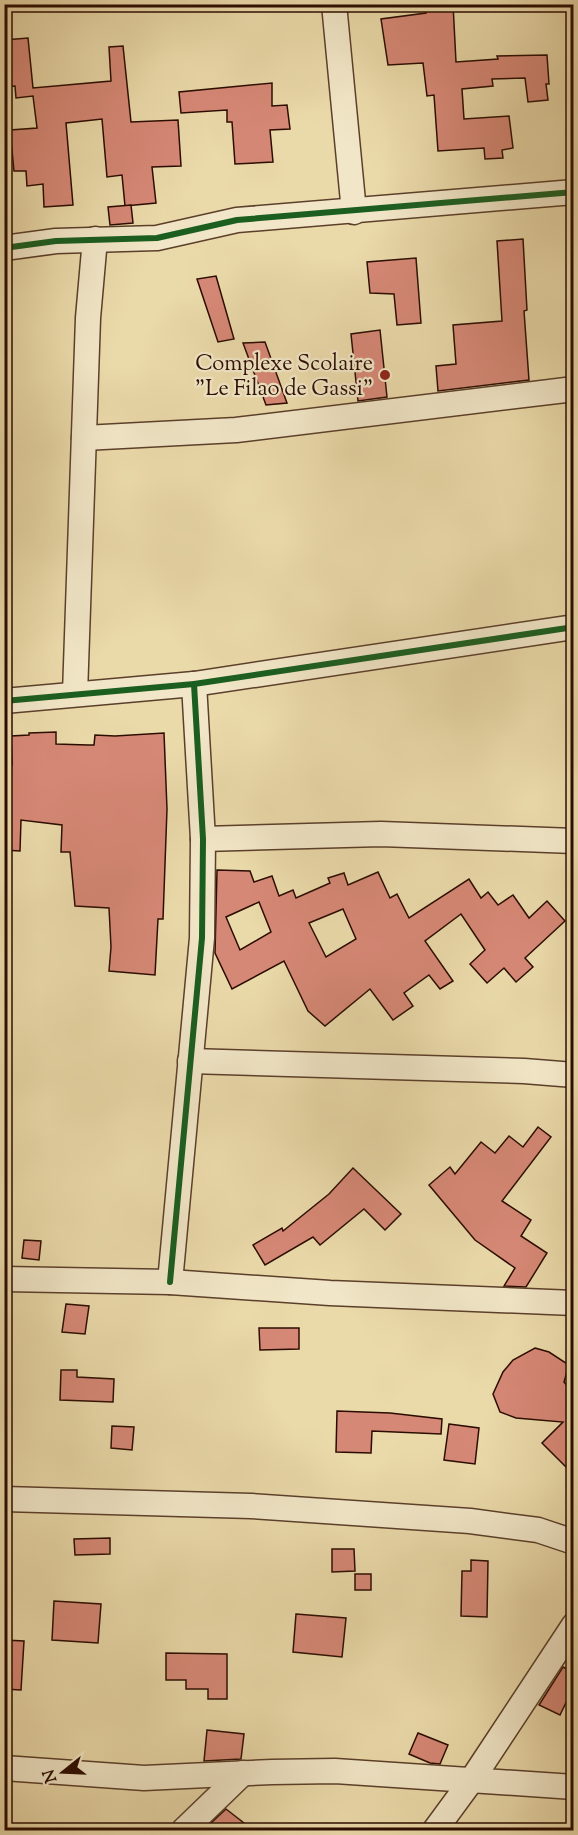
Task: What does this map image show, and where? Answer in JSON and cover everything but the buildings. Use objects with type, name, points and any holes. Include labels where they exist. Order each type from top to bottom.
[{"type":"street","points":[[334,4],[354,212]]},
{"type":"street","points":[[4,248],[56,241],[157,238],[237,220],[573,192]]},
{"type":"street","points":[[75,694],[88,318],[95,239]]},
{"type":"street","points":[[84,438],[236,430],[573,389]]},
{"type":"street","points":[[4,700],[194,684],[573,627]]},
{"type":"street","points":[[170,1282],[202,938],[202,838],[194,684]]},
{"type":"street","points":[[202,838],[381,834],[573,841]]},
{"type":"street","points":[[190,1061],[524,1071],[573,1075]]},
{"type":"street","points":[[4,1279],[170,1282],[330,1293],[573,1303]]},
{"type":"street","points":[[4,1499],[251,1506],[459,1520],[538,1530],[573,1542]]},
{"type":"street","points":[[435,1830],[471,1781],[573,1625]]},
{"type":"street","points":[[4,1768],[144,1778],[243,1773],[335,1772],[573,1787]]},
{"type":"street","points":[[184,1830],[243,1773]]},
{"type":"cycle path","points":[[4,248],[56,241],[157,238],[237,220],[574,192]]},
{"type":"cycle path","points":[[4,701],[194,684],[574,627]]},
{"type":"cycle path","points":[[170,1282],[202,938],[203,839],[194,684]]},
{"type":"place","name":"Complexe Scolaire \"Le Filao de Gassi\"","points":[[385,375]]}]
